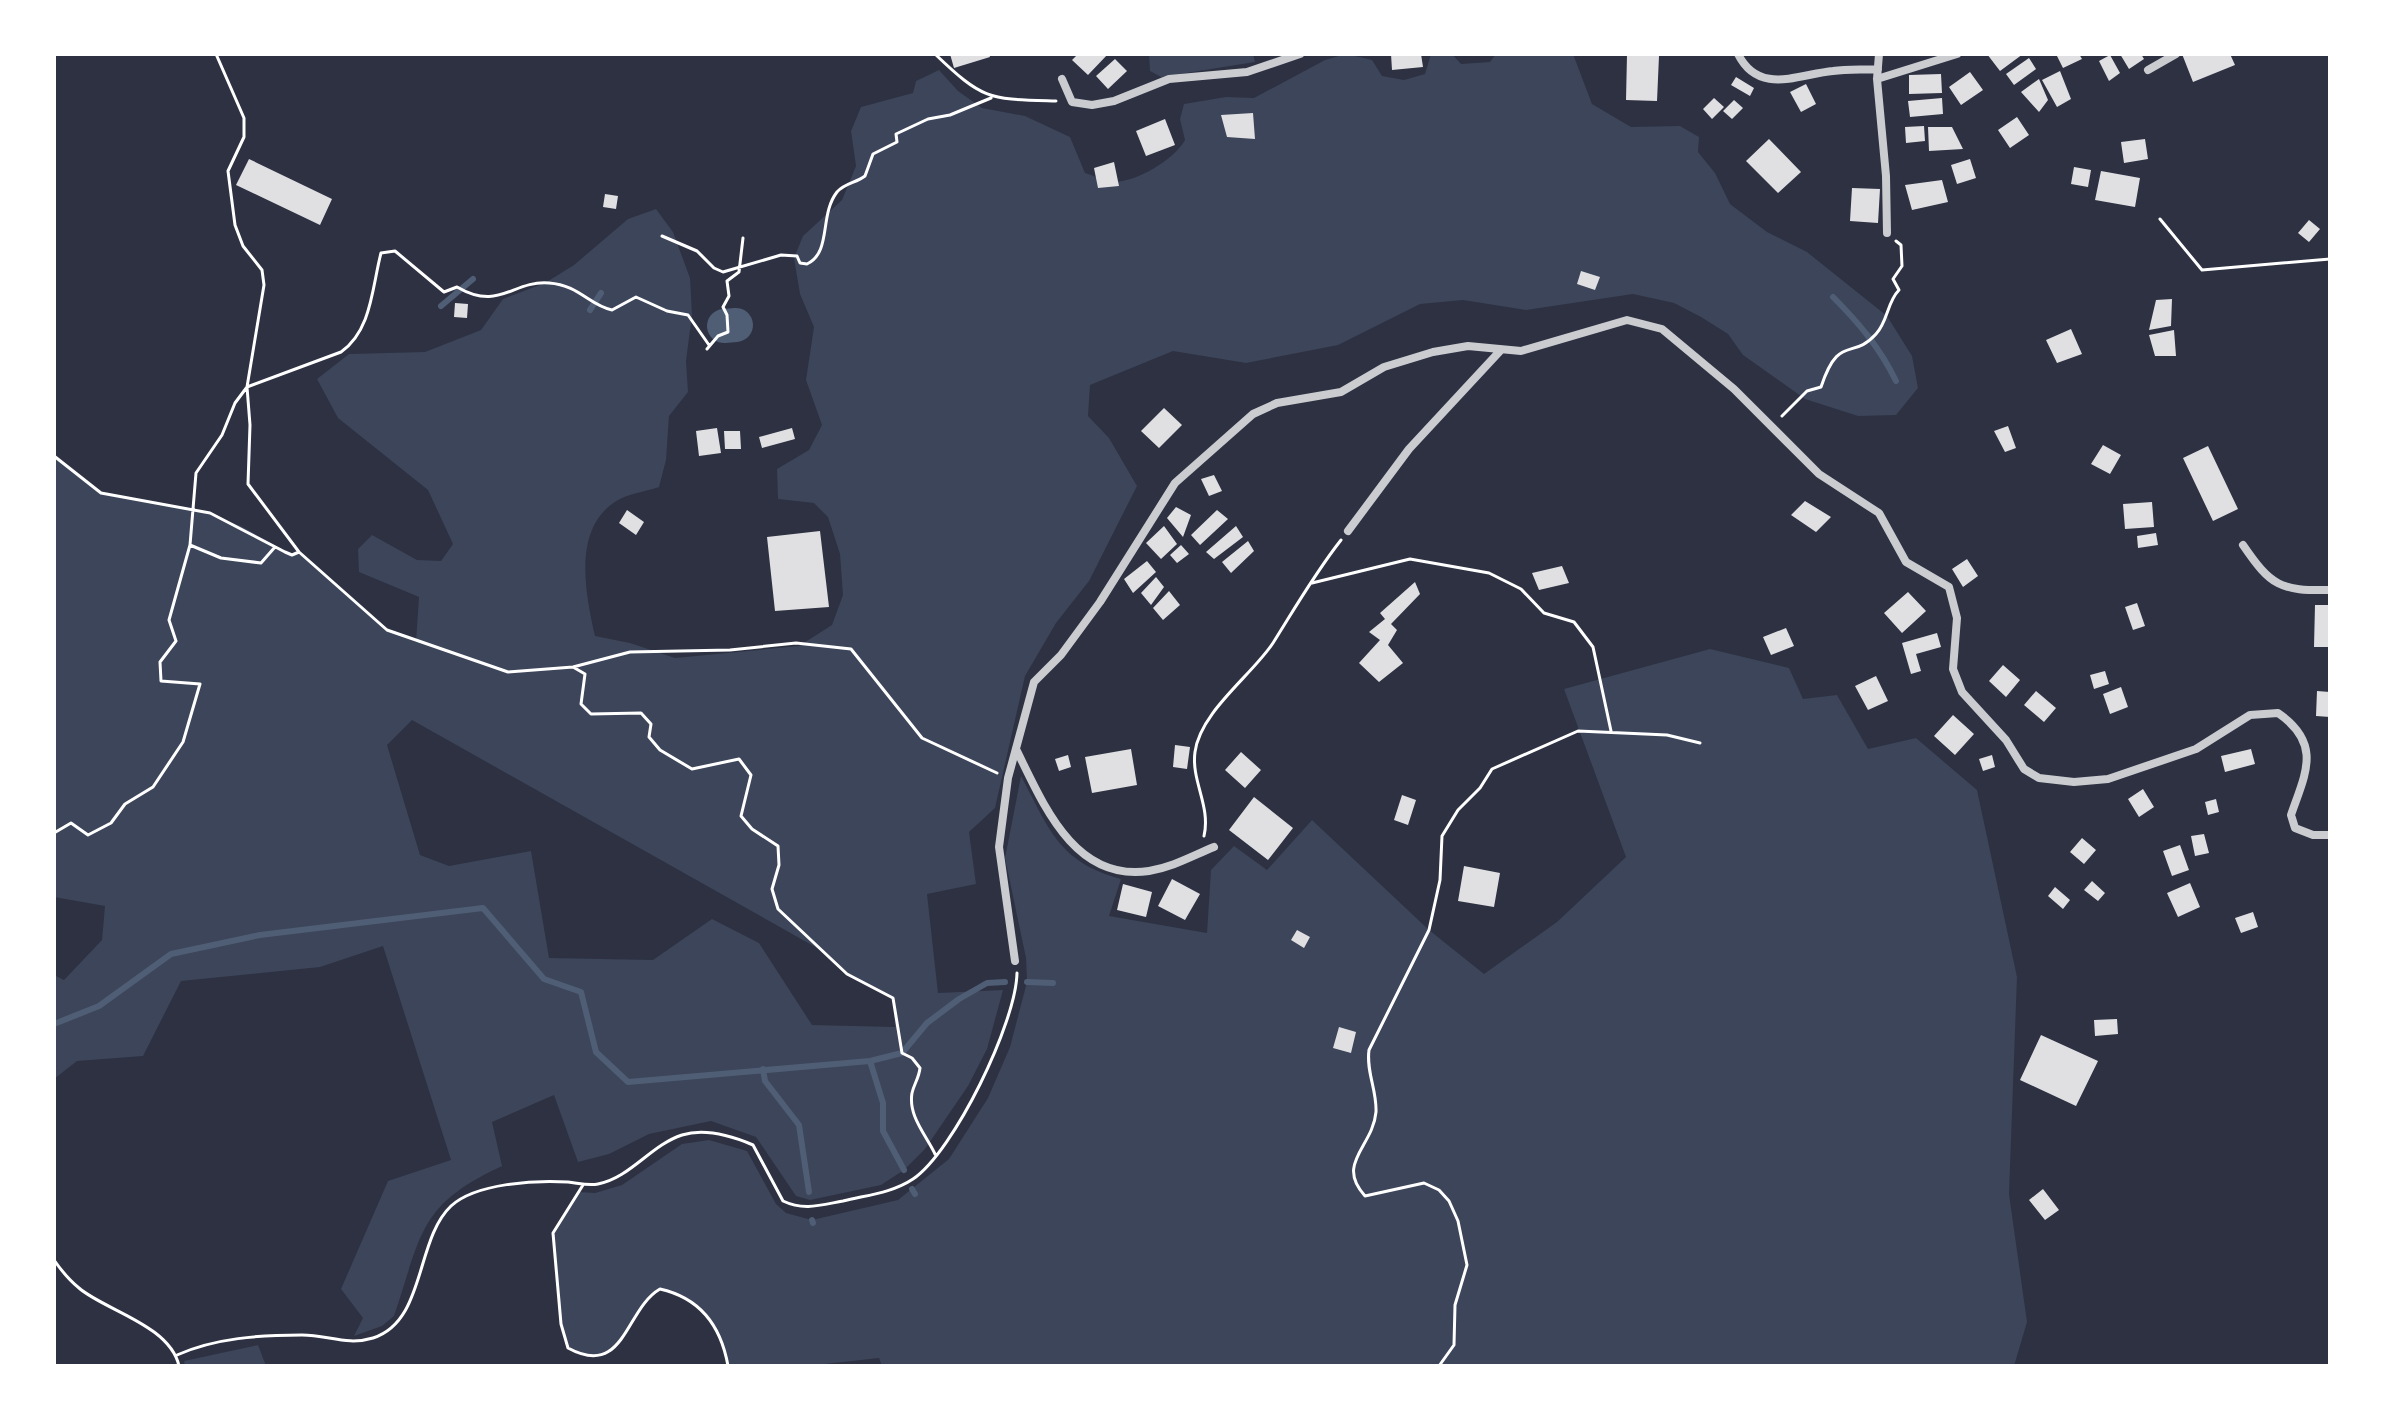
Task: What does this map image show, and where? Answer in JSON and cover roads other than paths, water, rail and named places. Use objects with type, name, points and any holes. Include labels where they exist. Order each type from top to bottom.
[{"type":"street","points":[[1062,79],[1072,102],[1092,105],[1114,101],[1169,79],[1247,72],[1300,54]]},
{"type":"street","points":[[1738,54],[1751,69],[1781,83],[1835,70],[1878,69]]},
{"type":"street","points":[[1879,54],[1877,79],[1886,176],[1887,233]]},
{"type":"street","points":[[1877,79],[1957,54]]},
{"type":"street","points":[[2148,70],[2176,54]]},
{"type":"street","points":[[1015,961],[999,847],[1008,778],[1034,682],[1061,655],[1094,611],[1175,483],[1253,414],[1277,403],[1341,392],[1384,367],[1433,352],[1468,346],[1500,351],[1547,345],[1627,320],[1662,329],[1725,380],[1819,474],[1879,513],[1906,562],[1949,587],[1957,618],[1953,669],[1962,692],[2006,740],[2024,769],[2048,779],[2074,782],[2108,779],[2196,749],[2250,715],[2278,713],[2290,721],[2299,734],[2309,767],[2291,815],[2295,828],[2313,835],[2330,835]]},
{"type":"street","points":[[1348,531],[1409,449],[1500,351]]},
{"type":"street","points":[[2243,545],[2261,572],[2276,585],[2296,591],[2330,590]]},
{"type":"street","points":[[1016,751],[1049,817],[1064,836],[1097,864],[1128,873],[1152,871],[1214,847]]},
{"type":"waterway","points":[[441,306],[473,279]]},
{"type":"waterway","points":[[590,310],[601,293]]},
{"type":"waterway","points":[[1833,297],[1868,336],[1896,381]]},
{"type":"waterway","points":[[724,326],[736,325]]},
{"type":"waterway","points":[[54,1024],[99,1006],[171,954],[260,935],[483,908],[544,979],[581,992],[596,1052],[628,1082],[870,1061],[902,1053],[927,1023],[959,999],[987,983],[1005,982]]},
{"type":"waterway","points":[[1027,982],[1053,983]]},
{"type":"waterway","points":[[870,1061],[883,1103],[883,1131],[904,1170]]},
{"type":"waterway","points":[[763,1069],[765,1081],[799,1125],[809,1192]]},
{"type":"waterway","points":[[912,1189],[915,1194]]}]
